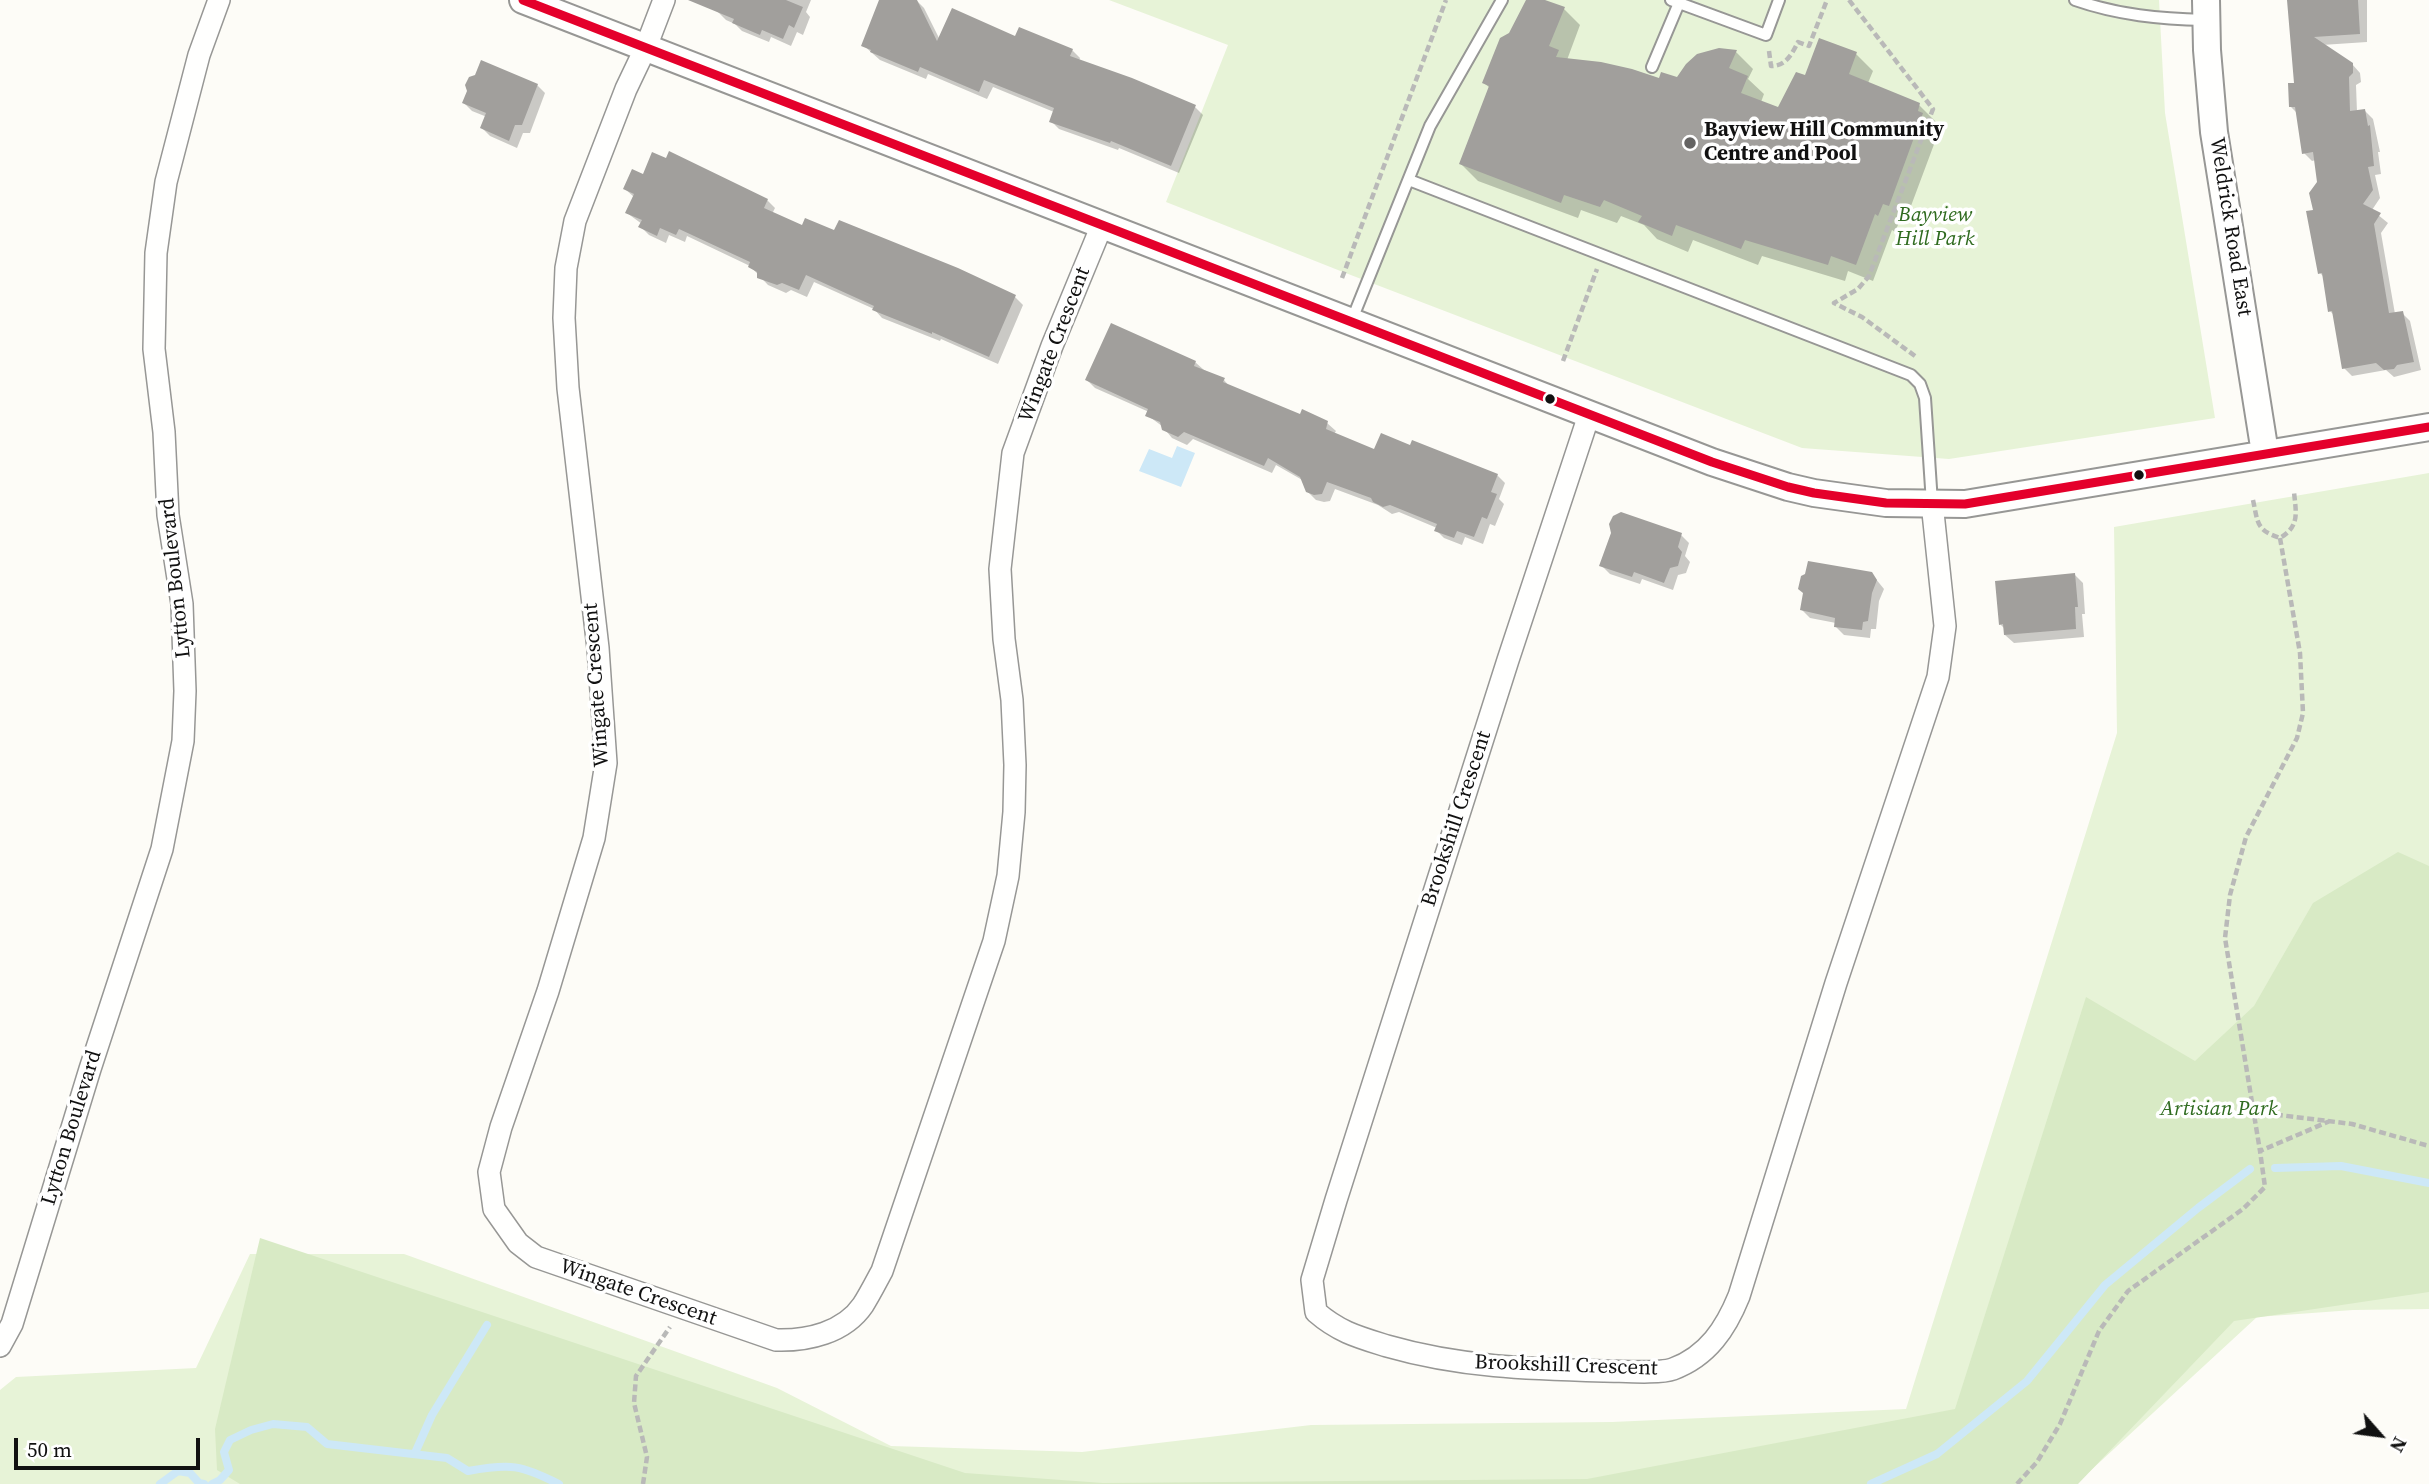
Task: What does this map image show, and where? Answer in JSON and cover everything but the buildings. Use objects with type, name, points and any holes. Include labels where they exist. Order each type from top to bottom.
[{"type":"street","name":"Lytton Boulevard","points":[[0,1346],[12,1324],[90,1069],[162,849],[183,741],[186,691],[182,604],[168,515],[164,432],[154,349],[156,253],[166,181],[198,55],[219,0]]},
{"type":"street","points":[[523,0],[1712,462],[1814,493],[1886,503],[1965,504],[2429,427]]},
{"type":"street","name":"Wingate Crescent","points":[[664,0],[575,221],[566,268],[564,318],[568,388],[598,648],[606,763],[594,838],[489,1172],[494,1209],[518,1243],[536,1257],[776,1340],[800,1341],[838,1328],[862,1307],[882,1271],[993,941],[1008,876],[1015,765],[1000,569],[1013,453],[1052,346],[1102,225]]},
{"type":"street","name":"Weldrick Road East","points":[[2206,10],[2214,132],[2265,453]]},
{"type":"street","name":"Brookshill Crescent","points":[[1589,415],[1474,765],[1312,1280],[1316,1312],[1330,1325],[1346,1334],[1427,1357],[1518,1369],[1672,1370],[1712,1345],[1727,1324],[1739,1296],[1836,983],[1938,677],[1945,626],[1932,503]]},
{"type":"lane","points":[[1351,322],[1430,126],[1502,0]]},
{"type":"lane","points":[[1652,67],[1675,1],[1766,35],[1779,0]]},
{"type":"lane","points":[[2075,0],[2104,10],[2163,19],[2206,10]]},
{"type":"lane","points":[[1409,180],[1911,375],[1920,384],[1926,398],[1932,503]]},
{"type":"path","points":[[1342,278],[1447,0]]},
{"type":"path","points":[[1766,35],[1771,66],[1779,66],[1790,58],[1798,43],[1809,46],[1827,0]]},
{"type":"path","points":[[1849,0],[1933,109],[1869,276],[1858,289],[1834,303],[1862,317],[1916,357]]},
{"type":"path","points":[[1563,361],[1602,254]]},
{"type":"path","points":[[2253,500],[2258,525],[2266,533],[2280,538],[2291,532],[2296,519],[2294,492]]},
{"type":"path","points":[[2017,1484],[2037,1462],[2060,1424],[2099,1331],[2128,1291],[2243,1209],[2265,1187],[2225,938],[2230,895],[2246,837],[2297,738],[2303,713],[2300,653],[2280,538]]},
{"type":"path","points":[[2255,1112],[2352,1124],[2429,1146]]},
{"type":"path","points":[[2260,1151],[2330,1121]]},
{"type":"path","points":[[643,1484],[647,1457],[634,1403],[636,1376],[682,1309]]},
{"type":"green space","name":"Bayview Hill Park","points":[[1109,0],[2159,0],[2165,113],[2215,418],[1949,459],[1802,448],[1166,202],[1228,45]]},
{"type":"green space","name":"Artisian Park","points":[[2429,473],[2429,1309],[2353,1310],[2257,1317],[2076,1484],[0,1484],[0,1390],[16,1377],[196,1368],[250,1254],[404,1254],[777,1388],[891,1446],[1082,1452],[1311,1425],[1612,1422],[1906,1409],[2117,733],[2114,527]]},
{"type":"green space","points":[[2398,852],[2429,866],[2429,1292],[2234,1321],[2078,1484],[240,1484],[217,1470],[215,1429],[260,1238],[965,1473],[1103,1483],[1587,1479],[1955,1409],[2086,997],[2195,1061],[2254,1006],[2313,903]]},
{"type":"water","points":[[1177,446],[1195,453],[1181,487],[1139,471],[1149,449],[1172,458]]},
{"type":"waterway","points":[[2275,1168],[2341,1166],[2429,1183]]},
{"type":"waterway","points":[[1871,1484],[1937,1454],[2027,1381],[2105,1285],[2250,1169]]},
{"type":"waterway","points":[[415,1453],[432,1415],[487,1325]]},
{"type":"waterway","points":[[212,1484],[229,1470],[224,1452],[230,1440],[273,1424],[307,1427],[327,1444],[447,1458],[468,1471],[515,1467],[559,1484]]},
{"type":"waterway","points":[[160,1484],[178,1471],[190,1473],[199,1483],[204,1484]]},
{"type":"transit line","points":[[523,0],[1712,462],[1814,493],[1886,503],[1965,504],[2429,427]]},
{"type":"place","name":"Bayview Hill Community Centre and Pool","points":[[1690,143]]}]
